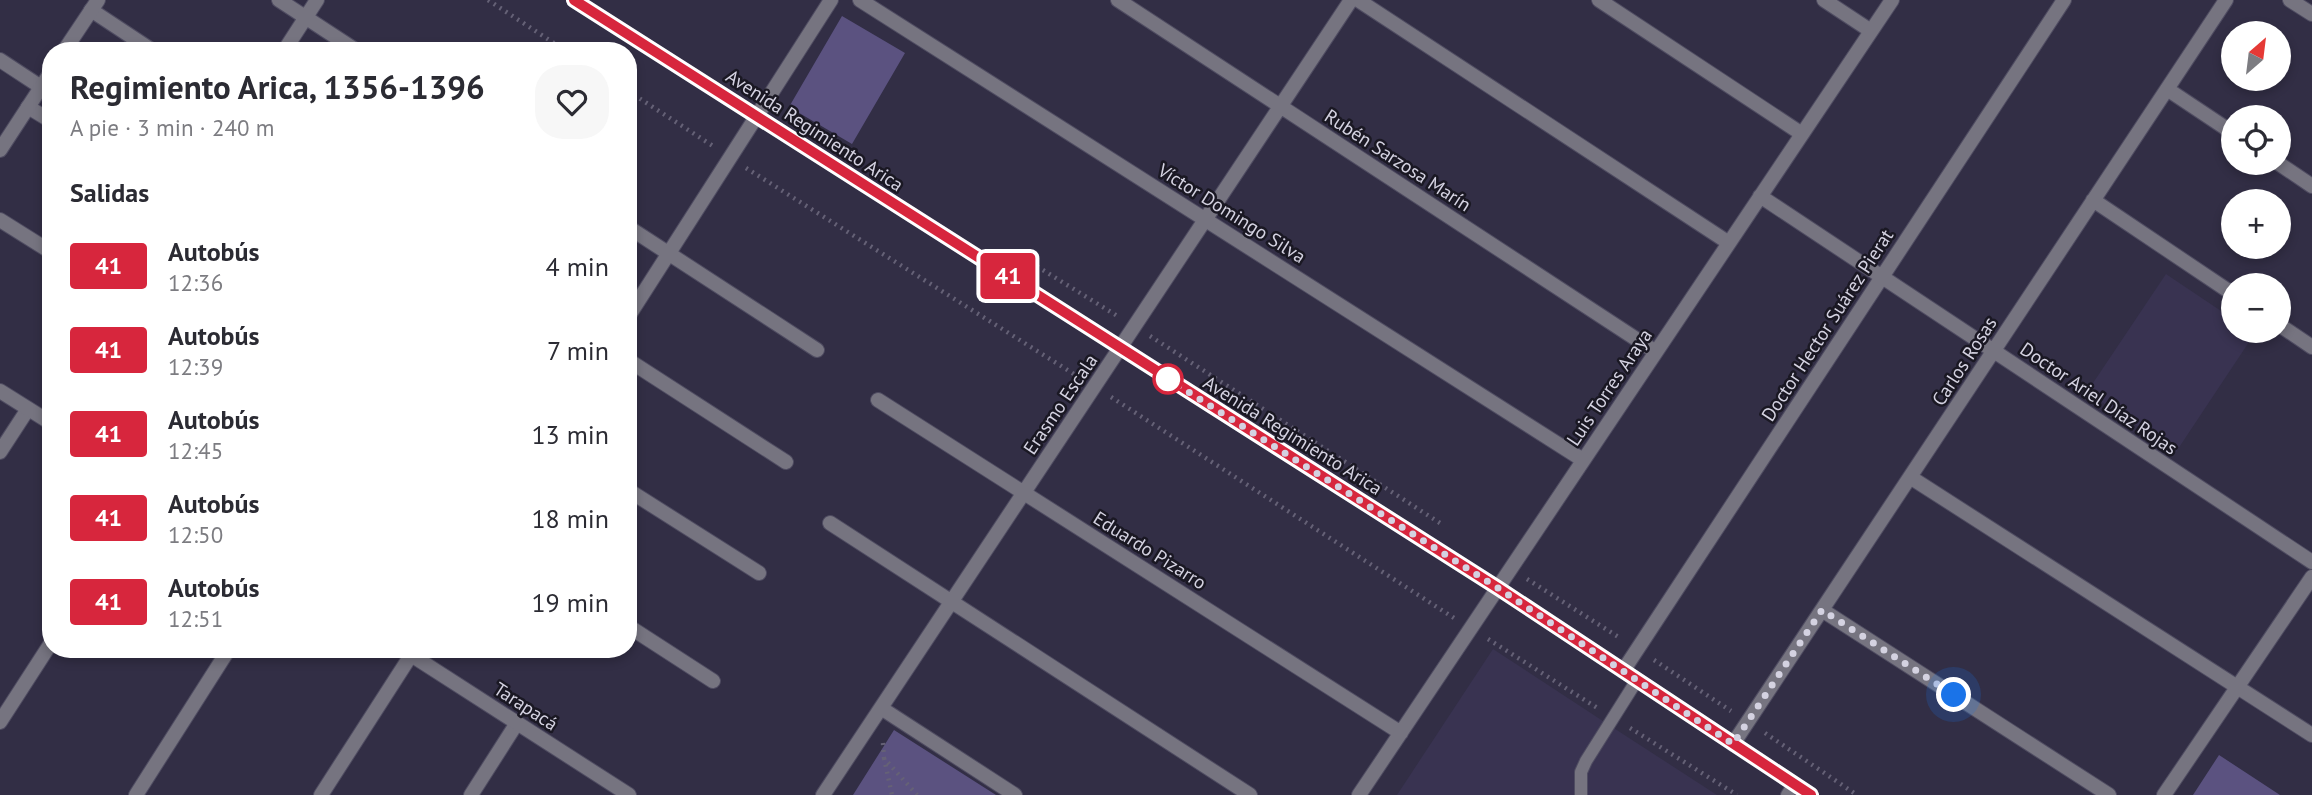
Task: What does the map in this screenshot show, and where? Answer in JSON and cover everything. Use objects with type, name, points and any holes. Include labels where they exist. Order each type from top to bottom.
[{"type":"street","points":[[279,0],[344,42]]},
{"type":"street","points":[[290,42],[317,0]]},
{"type":"street","name":"Avenida Regimiento Arica","points":[[574,0],[1498,588],[1733,744],[1790,790],[1811,795]]},
{"type":"street","points":[[637,303],[831,0]]},
{"type":"street","name":"Víctor Domingo Silva","points":[[860,0],[1583,460]]},
{"type":"street","name":"Rubén Sarzosa Marín","points":[[1118,0],[1656,352]]},
{"type":"street","name":"Erasmo Escala","points":[[823,795],[1351,0]]},
{"type":"street","points":[[1358,0],[1729,243]]},
{"type":"street","points":[[1599,0],[1802,134]]},
{"type":"street","points":[[1824,0],[1871,31]]},
{"type":"street","name":"Luis Torres Araya","points":[[1359,795],[1892,0]]},
{"type":"street","name":"Doctor Hector Suárez Pierat","points":[[1623,671],[2064,0]]},
{"type":"street","name":"Carlos Rosas","points":[[1733,744],[2226,0]]},
{"type":"street","points":[[2290,0],[2312,15]]},
{"type":"street","points":[[70,42],[94,5],[141,42]]},
{"type":"street","points":[[0,60],[41,87],[0,150]]},
{"type":"street","points":[[2167,89],[2221,125]]},
{"type":"street","points":[[28,107],[42,116]]},
{"type":"street","points":[[2291,172],[2312,186]]},
{"type":"street","name":"Doctor Ariel Díaz Rojas","points":[[1760,196],[2312,562]]},
{"type":"street","points":[[2093,200],[2221,286]]},
{"type":"street","points":[[0,220],[42,246]]},
{"type":"street","points":[[637,233],[817,350]]},
{"type":"street","points":[[2291,333],[2312,347]]},
{"type":"street","points":[[637,366],[786,462]]},
{"type":"street","points":[[0,391],[42,418]]},
{"type":"street","name":"Eduardo Pizarro","points":[[878,400],[1401,733]]},
{"type":"street","points":[[0,452],[28,409]]},
{"type":"street","points":[[1910,477],[2312,736]]},
{"type":"street","points":[[637,496],[759,573]]},
{"type":"street","points":[[830,523],[1250,795]]},
{"type":"street","points":[[2164,795],[2312,577]]},
{"type":"street","points":[[1822,610],[2109,795]]},
{"type":"street","points":[[637,632],[713,681]]},
{"type":"street","points":[[0,722],[42,657]]},
{"type":"street","points":[[136,795],[223,658]]},
{"type":"street","points":[[321,795],[405,658]]},
{"type":"street","name":"Tarapacá","points":[[420,658],[517,723],[610,790],[629,795]]},
{"type":"street","points":[[881,708],[1015,795]]},
{"type":"street","points":[[471,795],[517,723]]},
{"type":"lane","points":[[1581,795],[1581,772],[1586,761],[1637,680]]},
{"type":"path","points":[[488,0],[552,42]]},
{"type":"path","points":[[637,98],[1095,387],[1471,629],[1737,795]]},
{"type":"path","points":[[881,708],[884,758],[892,795]]},
{"type":"path","points":[[884,758],[918,795]]},
{"type":"shaded area","points":[[842,16],[905,53],[852,144],[789,107]]},
{"type":"shaded area","points":[[2166,274],[2221,311],[2221,343],[2248,343],[2176,452],[2087,392]]},
{"type":"shaded area","points":[[1493,649],[1609,725],[1717,795],[1397,795]]},
{"type":"shaded area","points":[[894,730],[996,795],[853,795]]},
{"type":"shaded area","points":[[2219,755],[2280,795],[2193,795]]},
{"type":"bus line","name":"41","points":[[574,0],[1498,588],[1811,795]]},
{"type":"route","points":[[1168,379],[1498,588],[1733,744],[1822,610],[1954,695]]}]
